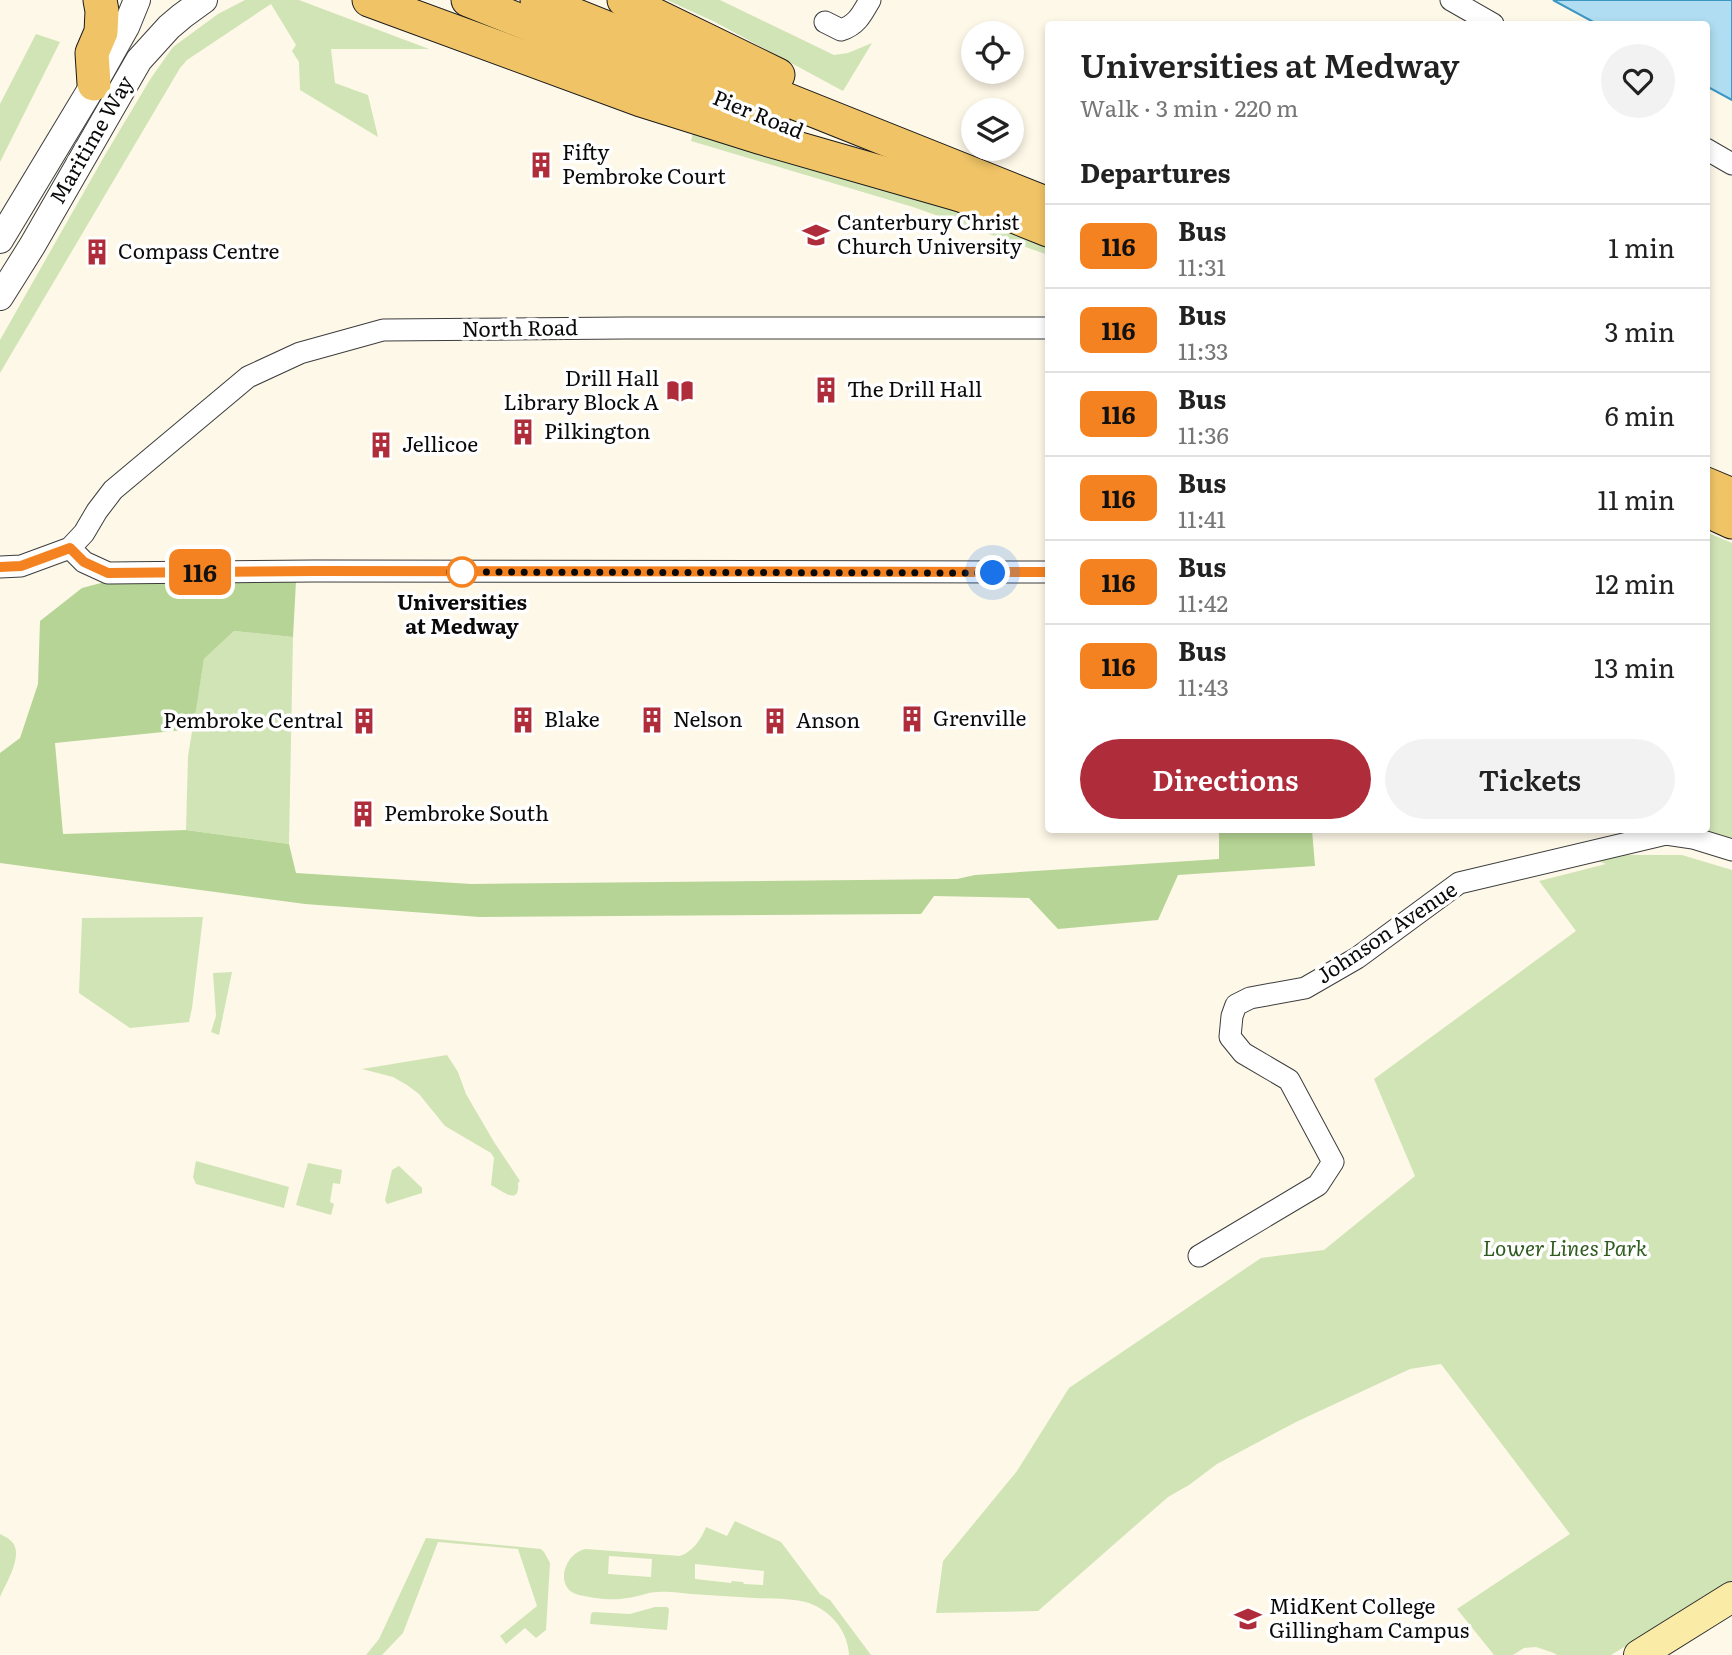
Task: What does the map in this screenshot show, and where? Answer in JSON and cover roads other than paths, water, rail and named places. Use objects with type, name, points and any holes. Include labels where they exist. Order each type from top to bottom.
[{"type":"main road","points":[[94,84],[92,53],[101,32],[100,0]]},
{"type":"main road","points":[[369,0],[641,100],[967,197]]},
{"type":"main road","name":"Pier Road","points":[[468,0],[1045,229]]},
{"type":"main road","name":"Pier Road","points":[[537,0],[1045,203]]},
{"type":"main road","points":[[624,0],[824,98],[858,128]]},
{"type":"main road","points":[[1710,486],[1732,495]]},
{"type":"main road","points":[[1710,512],[1732,522]]},
{"type":"main road","points":[[1639,1655],[1732,1597]]},
{"type":"street","name":"Maritime Way","points":[[0,240],[94,84],[126,27],[137,0]]},
{"type":"street","name":"Maritime Way","points":[[0,297],[139,60],[169,27],[204,0]]},
{"type":"street","points":[[825,22],[841,30],[852,27],[870,0]]},
{"type":"street","points":[[1451,0],[1488,21]]},
{"type":"street","points":[[1710,151],[1732,164]]},
{"type":"street","name":"North Road","points":[[70,548],[84,533],[113,490],[248,377],[300,353],[383,330],[626,327],[1045,328]]},
{"type":"street","points":[[0,567],[21,566],[70,548],[84,562],[108,573],[1045,572]]},
{"type":"street","name":"Johnson Avenue","points":[[1199,1256],[1318,1185],[1333,1162],[1289,1080],[1242,1053],[1230,1037],[1236,1005],[1250,998],[1305,988],[1357,958],[1459,883],[1662,833]]},
{"type":"street","name":"Johnson Avenue","points":[[1670,833],[1732,850]]},
{"type":"water","points":[[1553,0],[1732,0],[1732,100],[1710,88],[1710,21],[1592,21]]},
{"type":"place","name":"Fifty Pembroke Court","points":[[541,165]]},
{"type":"place","name":"Canterbury Christ Church University","points":[[816,235]]},
{"type":"place","name":"Compass Centre","points":[[97,252]]},
{"type":"place","name":"The Drill Hall","points":[[826,390]]},
{"type":"place","name":"Drill Hall Library Block A","points":[[680,391]]},
{"type":"place","name":"Pilkington","points":[[523,432]]},
{"type":"place","name":"Jellicoe","points":[[381,445]]},
{"type":"place","name":"Universities at Medway","points":[[462,572]]},
{"type":"place","name":"Grenville","points":[[912,719]]},
{"type":"place","name":"Blake","points":[[523,720]]},
{"type":"place","name":"Nelson","points":[[652,720]]},
{"type":"place","name":"Pembroke Central","points":[[364,721]]},
{"type":"place","name":"Anson","points":[[775,721]]},
{"type":"place","name":"Pembroke South","points":[[363,814]]},
{"type":"place","name":"MidKent College Gillingham Campus","points":[[1248,1619]]},
{"type":"park label","name":"Lower Lines Park","points":[[1565,1249]]}]
